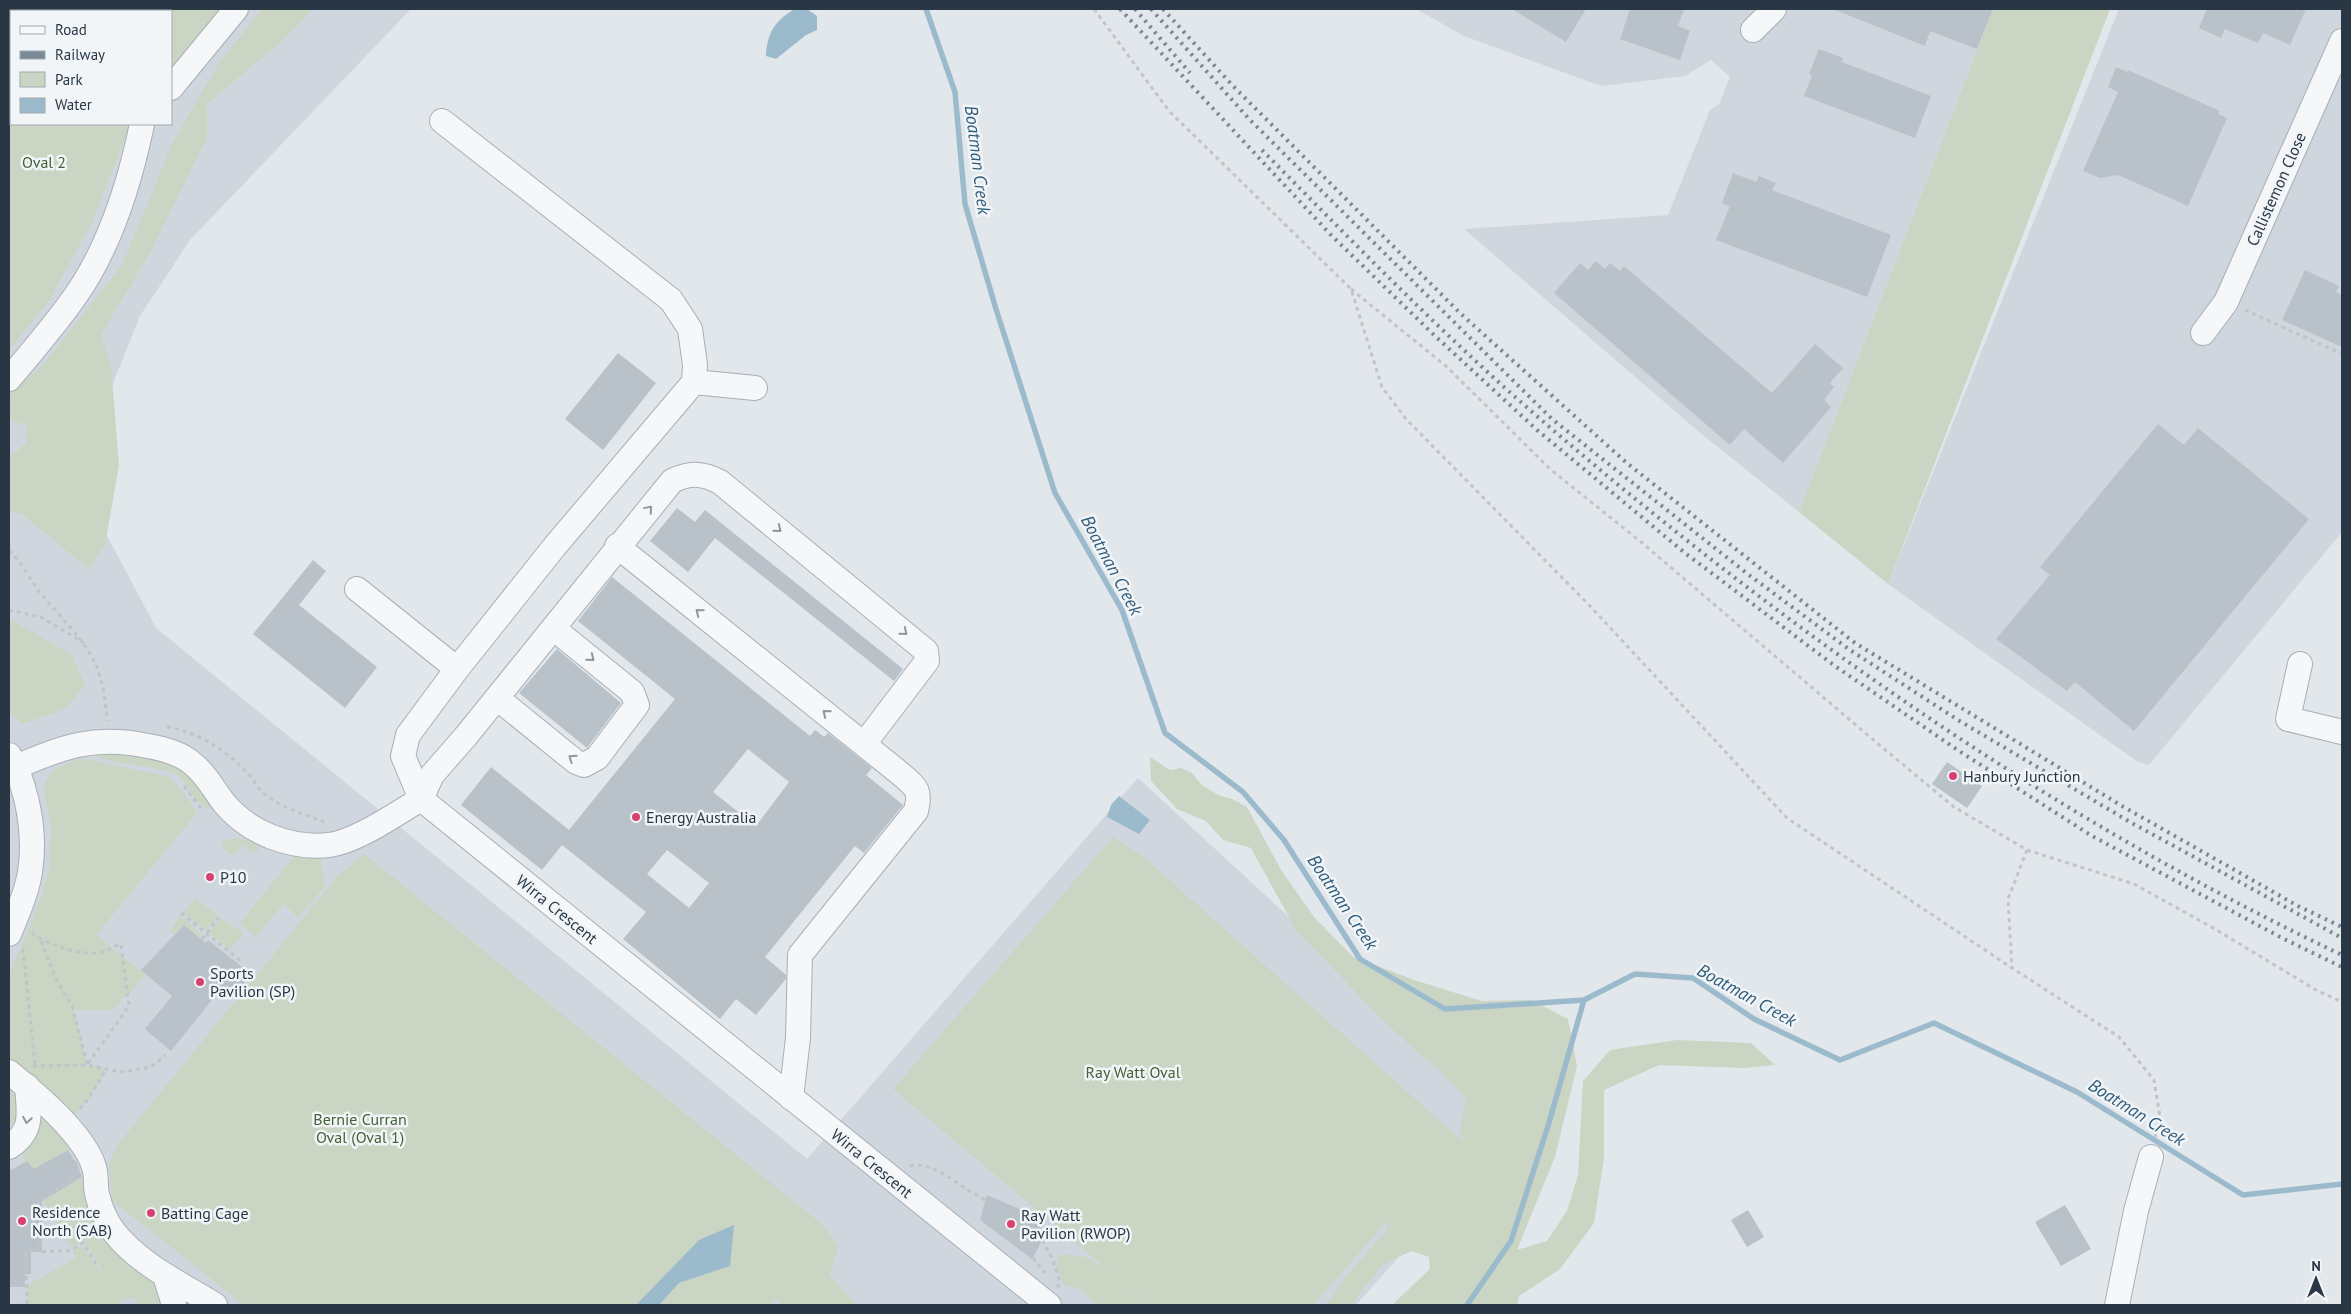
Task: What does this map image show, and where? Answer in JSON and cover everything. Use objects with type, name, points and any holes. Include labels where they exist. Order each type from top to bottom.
[{"type":"street","points":[[172,87],[236,9]]},
{"type":"street","points":[[1753,30],[1774,9]]},
{"type":"street","name":"Callistemon Close","points":[[2203,333],[2226,302],[2342,42]]},
{"type":"street","points":[[421,799],[403,756],[408,735],[457,669],[555,546],[694,382],[695,364],[690,329],[671,300],[442,121]]},
{"type":"street","points":[[9,379],[75,297],[105,242],[134,164],[142,125]]},
{"type":"street","points":[[694,382],[756,388]]},
{"type":"street","points":[[16,929],[30,872],[31,836],[26,800],[12,761],[85,742],[110,727],[180,755],[194,764],[225,804],[247,824],[270,837],[290,842],[330,845],[354,837],[421,799],[432,775],[497,698],[617,546],[672,481],[684,475],[696,473],[720,482],[926,651],[927,661],[864,744]]},
{"type":"street","points":[[617,546],[864,744],[915,787],[920,798],[916,811],[800,955],[798,1038],[792,1098]]},
{"type":"street","points":[[357,589],[457,669]]},
{"type":"street","points":[[497,698],[576,762],[584,765],[596,758],[637,705],[636,699],[632,692],[553,628]]},
{"type":"street","points":[[2300,664],[2288,719],[2342,732]]},
{"type":"street","name":"Wirra Crescent","points":[[421,799],[890,1177],[1052,1298]]},
{"type":"street","points":[[25,1073],[81,1144],[94,1167],[97,1194],[104,1214],[113,1231],[127,1246],[165,1276],[215,1305]]},
{"type":"street","points":[[9,1147],[22,1139],[28,1124],[25,1073]]},
{"type":"street","points":[[2117,1305],[2136,1211],[2151,1157]]},
{"type":"street","points":[[165,1276],[174,1305]]},
{"type":"path","points":[[1094,9],[1169,111],[1351,289],[1447,367],[1550,469],[1656,555],[1954,807],[2027,850],[2134,884],[2316,990],[2342,1002]]},
{"type":"path","points":[[1351,289],[1382,387],[1406,419],[1590,606],[1787,818],[2119,1037],[2154,1080],[2160,1117]]},
{"type":"path","points":[[2226,302],[2342,354]]},
{"type":"path","points":[[9,551],[41,593],[86,645],[100,672],[110,727]]},
{"type":"path","points":[[9,610],[41,618],[86,645]]},
{"type":"path","points":[[165,727],[191,733],[221,749],[251,777],[262,792],[280,804],[335,825]]},
{"type":"path","points":[[179,781],[200,810],[210,814]]},
{"type":"path","points":[[2012,968],[2008,899],[2027,850]]},
{"type":"path","points":[[181,913],[242,962]]},
{"type":"path","points":[[202,939],[219,917]]},
{"type":"path","points":[[87,1065],[128,1006],[121,944],[101,952],[75,951],[41,940],[16,929],[25,1073],[87,1065],[121,1072],[151,1067],[166,1055]]},
{"type":"path","points":[[41,940],[56,979],[72,1006],[87,1065]]},
{"type":"path","points":[[66,1124],[89,1098],[106,1070]]},
{"type":"path","points":[[890,1177],[902,1168],[918,1164],[936,1170],[986,1200]]},
{"type":"path","points":[[18,1305],[27,1305],[26,1250],[39,1250],[39,1200],[94,1167]]},
{"type":"path","points":[[1042,1240],[1053,1260],[1060,1283],[1052,1298]]},
{"type":"path","points":[[42,1252],[72,1250],[83,1243],[98,1265]]},
{"type":"path","points":[[1033,1258],[1048,1276]]},
{"type":"shaded area","points":[[9,9],[411,9],[190,240],[140,316],[105,403],[104,530],[156,628],[807,1159],[1138,778],[1516,1126],[1356,1305],[9,1305]]},
{"type":"shaded area","points":[[1416,9],[1993,9],[1799,512],[1699,432],[1464,229],[1668,215],[1710,110],[1719,104],[1730,77],[1711,60],[1685,76],[1601,86],[1464,36]]},
{"type":"shaded area","points":[[2119,9],[2342,9],[2342,532],[2149,765],[2138,762],[1888,584]]},
{"type":"green space","name":"Oval 2","points":[[9,9],[224,9],[172,79],[172,10],[10,10],[10,125],[133,125],[128,131],[92,223],[48,302],[9,350]]},
{"type":"green space","points":[[262,9],[313,9],[283,40],[207,104],[207,137],[151,251],[101,335],[111,366],[119,465],[105,545],[89,569],[22,514],[9,512],[9,458],[26,443],[27,425],[9,420],[9,395],[44,364],[122,265],[173,142],[219,63]]},
{"type":"green space","points":[[1993,9],[2110,9],[1888,584],[1799,512]]},
{"type":"green space","points":[[9,621],[13,621],[71,654],[85,685],[65,709],[22,724],[9,712]]},
{"type":"green space","points":[[91,753],[144,754],[185,768],[208,801],[210,809],[199,803],[184,782],[175,774],[155,768],[108,760]]},
{"type":"green space","name":"Ray Watt Oval","points":[[1150,757],[1170,770],[1181,768],[1192,773],[1202,785],[1218,795],[1232,799],[1247,807],[1281,870],[1314,917],[1352,956],[1414,980],[1482,1001],[1531,1000],[1568,1019],[1577,1066],[1555,1157],[1517,1250],[1547,1241],[1567,1211],[1578,1175],[1583,1081],[1610,1050],[1677,1040],[1751,1043],[1775,1065],[1744,1068],[1659,1065],[1604,1090],[1604,1158],[1594,1223],[1560,1269],[1519,1296],[1517,1305],[1392,1305],[1430,1269],[1429,1257],[1411,1251],[1382,1265],[1351,1305],[1327,1305],[1344,1279],[1386,1231],[1389,1219],[1313,1305],[1150,1305],[1134,1292],[1149,1305],[1096,1305],[1083,1291],[1063,1284],[1057,1269],[1058,1258],[1063,1254],[1086,1257],[1108,1270],[893,1089],[1113,837],[1140,854],[1466,1144],[1460,1132],[1466,1099],[1439,1069],[1419,1054],[1379,1016],[1296,930],[1251,848],[1223,840],[1206,821],[1177,809],[1151,781]]},
{"type":"green space","points":[[86,759],[169,777],[185,794],[197,813],[96,935],[146,975],[112,1010],[74,1010],[87,1065],[106,1070],[89,1098],[74,1115],[25,1070],[9,1058],[9,976],[42,896],[50,865],[51,824],[44,792],[45,783],[52,771],[59,766]]},
{"type":"green space","points":[[234,838],[258,841],[258,851],[252,852],[242,845],[234,856],[221,846],[225,841]]},
{"type":"green space","points":[[320,853],[325,886],[298,917],[283,904],[256,937],[240,923],[295,855]]},
{"type":"green space","name":"Bernie Curran Oval (Oval 1)","points":[[364,854],[823,1225],[839,1246],[829,1275],[857,1305],[782,1305],[776,1300],[766,1305],[659,1305],[679,1283],[730,1266],[699,1240],[636,1305],[244,1305],[112,1200],[109,1165],[115,1148],[336,878]]},
{"type":"green space","points":[[196,898],[218,916],[205,931],[183,912]]},
{"type":"green space","points":[[180,915],[201,934],[200,937],[184,925],[174,934],[171,931]]},
{"type":"green space","points":[[221,918],[243,933],[230,950],[209,933]]},
{"type":"green space","points":[[9,1085],[19,1093],[17,1123],[9,1125]]},
{"type":"green space","points":[[34,1107],[74,1146],[30,1172],[22,1152],[32,1136]]},
{"type":"green space","points":[[89,1173],[156,1276],[168,1305],[138,1305],[136,1300],[131,1298],[122,1299],[119,1305],[28,1305],[28,1285],[76,1258],[73,1252],[82,1246],[101,1272],[101,1267],[84,1240],[71,1248],[43,1200]]},
{"type":"water","points":[[795,9],[807,9],[817,16],[817,30],[806,35],[776,59],[766,56],[768,40],[773,28],[782,18]]},
{"type":"water","points":[[1119,796],[1150,820],[1139,834],[1107,817],[1111,805]]},
{"type":"water","points":[[734,1225],[730,1266],[679,1283],[659,1305],[636,1305],[699,1240]]},
{"type":"building","points":[[1512,9],[1586,9],[1566,42]]},
{"type":"building","points":[[1630,9],[1684,9],[1678,26],[1690,31],[1680,60],[1620,39]]},
{"type":"building","points":[[1833,9],[1993,9],[1977,49],[1930,31],[1925,46]]},
{"type":"building","points":[[2207,9],[2306,9],[2290,45],[2263,33],[2258,43],[2225,29],[2221,38],[2199,28]]},
{"type":"building","points":[[1819,49],[1843,58],[1842,62],[1931,96],[1915,138],[1804,96],[1812,76],[1809,74]]},
{"type":"building","points":[[2116,67],[2127,72],[2128,70],[2220,111],[2218,114],[2227,118],[2188,206],[2118,175],[2100,178],[2083,171],[2118,92],[2108,87]]},
{"type":"building","points":[[1733,173],[1756,182],[1759,176],[1776,183],[1772,190],[1891,235],[1867,297],[1716,240],[1730,206],[1722,203]]},
{"type":"building","points":[[1596,261],[1605,269],[1610,263],[1620,271],[1624,266],[1772,393],[1815,344],[1843,368],[1830,383],[1834,387],[1824,400],[1831,407],[1783,463],[1744,429],[1730,445],[1554,293],[1580,263],[1588,270]]},
{"type":"building","points":[[2305,270],[2339,286],[2336,292],[2342,295],[2342,347],[2282,320]]},
{"type":"building","points":[[618,353],[656,383],[603,450],[565,419]]},
{"type":"building","points":[[2158,424],[2184,445],[2198,428],[2309,519],[2134,731],[2075,682],[2067,691],[1996,639],[2050,575],[2040,567]]},
{"type":"building","points":[[677,508],[695,522],[705,510],[903,669],[894,681],[715,538],[688,572],[650,541]]},
{"type":"building","points":[[313,560],[326,571],[299,605],[377,667],[345,708],[253,634]]},
{"type":"building","points":[[612,577],[810,736],[815,730],[824,737],[828,733],[872,768],[866,775],[903,805],[864,853],[855,846],[765,957],[786,975],[786,979],[756,1015],[736,999],[720,1019],[623,939],[646,912],[562,845],[542,870],[461,805],[491,767],[569,830],[675,699],[578,621]],"holes":[[[748,749],[789,782],[756,826],[713,792]],[[667,850],[709,883],[689,908],[647,874]]]},
{"type":"building","points":[[557,649],[621,703],[587,748],[519,693]]},
{"type":"building","name":"Hanbury Junction","points":[[1947,762],[1982,786],[1967,808],[1932,784]]},
{"type":"building","name":"Sports Pavilion (SP)","points":[[184,925],[206,943],[208,940],[251,974],[235,995],[228,990],[223,994],[219,991],[171,1051],[145,1029],[172,996],[141,970]]},
{"type":"building","name":"Residence North (SAB)","points":[[68,1150],[76,1161],[82,1177],[42,1201],[42,1252],[31,1252],[31,1274],[25,1274],[25,1287],[9,1287],[9,1171],[27,1161],[34,1169]]},
{"type":"building","name":"Ray Watt Pavilion (RWOP)","points":[[987,1195],[1019,1209],[1041,1228],[1045,1235],[1032,1259],[980,1220]]},
{"type":"building","points":[[2065,1205],[2091,1249],[2061,1266],[2035,1222]]},
{"type":"building","points":[[1748,1210],[1764,1237],[1747,1247],[1731,1220]]},
{"type":"waterway","name":"Boatman Creek","points":[[926,9],[955,92],[965,204],[996,309],[1055,493],[1122,610],[1165,733],[1243,792],[1284,840],[1360,959],[1445,1009],[1584,1000],[1635,974],[1693,978],[1754,1019],[1840,1060],[1934,1023],[2077,1092],[2243,1195],[2342,1184]]},
{"type":"waterway","points":[[1467,1305],[1511,1241],[1548,1126],[1584,1000]]},
{"type":"railway","points":[[1120,9],[1331,235],[1434,335],[1537,430],[1685,553],[1835,666],[1959,751],[2092,836],[2282,938],[2342,967]]},
{"type":"railway","points":[[1135,9],[1190,73]]},
{"type":"railway","points":[[1151,9],[1250,120],[1552,419],[1749,575],[1850,650],[1958,720],[2130,822],[2342,938]]},
{"type":"railway","points":[[1163,9],[1233,86],[1461,314],[1628,464],[1855,643],[2122,806],[2298,906],[2342,927]]},
{"type":"railway","points":[[1262,150],[1436,324],[1546,424],[1638,501],[1828,647],[1926,716],[2027,782],[2130,843],[2235,901],[2342,955]]},
{"type":"place","name":"Hanbury Junction","points":[[1953,776]]},
{"type":"place","name":"Energy Australia","points":[[636,817]]},
{"type":"place","name":"P10","points":[[210,877]]},
{"type":"place","name":"Sports Pavilion (SP)","points":[[200,982]]},
{"type":"place","name":"Batting Cage","points":[[151,1213]]},
{"type":"place","name":"Residence North (SAB)","points":[[22,1221]]},
{"type":"place","name":"Ray Watt Pavilion (RWOP)","points":[[1011,1224]]}]
